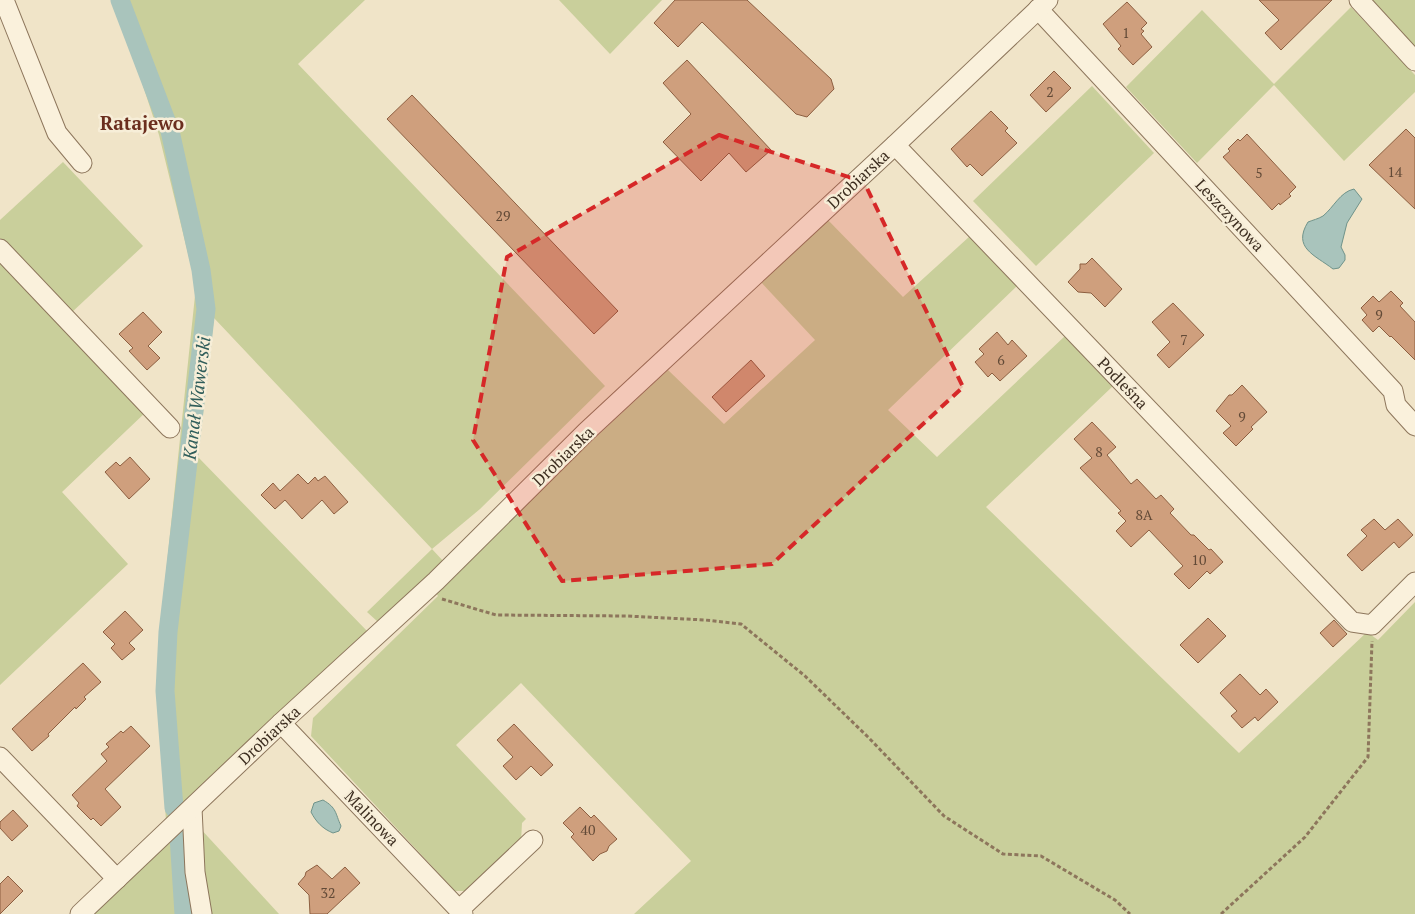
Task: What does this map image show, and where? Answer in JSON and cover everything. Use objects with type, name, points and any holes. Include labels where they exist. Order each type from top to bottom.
[{"type":"street","points":[[4,0],[57,133],[82,163]]},
{"type":"street","points":[[1359,0],[1415,61]]},
{"type":"street","name":"Drobiarska","points":[[80,914],[281,723],[422,594],[586,432],[895,145],[1043,4]]},
{"type":"street","name":"Leszczynowa","points":[[1043,4],[1393,391],[1396,405],[1415,426]]},
{"type":"street","name":"Podleśna","points":[[895,145],[1352,622],[1372,625],[1415,582]]},
{"type":"street","points":[[0,249],[170,428]]},
{"type":"street","name":"Malinowa","points":[[281,723],[461,912]]},
{"type":"street","points":[[0,756],[117,879]]},
{"type":"street","points":[[192,808],[195,872],[202,914]]},
{"type":"street","points":[[461,912],[534,840]]},
{"type":"path","points":[[422,594],[496,615],[627,616],[741,624],[805,676],[868,737],[944,816],[1003,854],[1041,856],[1115,900],[1130,914]]},
{"type":"path","points":[[1221,914],[1305,837],[1368,757],[1372,636]]},
{"type":"highlighted area","points":[[719,135],[864,182],[963,387],[772,564],[562,581],[473,440],[507,257]]},
{"type":"green space","points":[[112,0],[365,0],[298,64],[605,386],[480,509],[432,549],[214,318],[198,457],[368,632],[166,821],[157,679],[163,601],[196,286],[159,135],[136,64]]},
{"type":"green space","points":[[559,0],[662,0],[610,54]]},
{"type":"green space","points":[[1369,0],[1415,0],[1415,50]]},
{"type":"green space","points":[[1351,7],[1415,75],[1415,92],[1344,161],[1274,85],[1197,163],[1126,87],[1202,10],[1274,84]]},
{"type":"green space","points":[[1092,86],[1154,153],[1036,266],[973,201]]},
{"type":"green space","points":[[63,162],[143,246],[71,313],[0,238],[0,220]]},
{"type":"green space","points":[[826,218],[903,297],[970,236],[1017,286],[888,410],[937,457],[1065,336],[1113,386],[986,507],[1239,753],[1367,632],[1378,640],[1415,602],[1415,914],[634,914],[691,861],[521,683],[456,745],[526,819],[522,823],[521,842],[468,891],[455,891],[311,736],[313,718],[438,596],[433,589],[668,370],[724,424],[815,340],[760,281]]},
{"type":"green space","points":[[0,256],[148,410],[62,492],[128,564],[0,685]]},
{"type":"green space","points":[[432,549],[444,562],[378,622],[367,612]]},
{"type":"green space","points":[[186,825],[194,914],[89,914]]},
{"type":"green space","points":[[198,826],[279,914],[210,914]]},
{"type":"water","points":[[1354,189],[1362,199],[1347,223],[1341,247],[1345,260],[1339,268],[1333,269],[1313,255],[1304,245],[1304,231],[1308,222],[1323,216],[1341,196]]},
{"type":"water","points":[[323,800],[335,811],[341,826],[339,831],[333,833],[326,829],[311,812],[314,803]]},
{"type":"building","points":[[675,0],[747,0],[831,79],[834,89],[807,117],[796,114],[702,22],[678,47],[654,23]]},
{"type":"building","points":[[1259,0],[1332,0],[1281,50],[1265,33],[1279,20]]},
{"type":"building","points":[[1127,2],[1147,23],[1141,29],[1144,31],[1141,34],[1152,47],[1133,65],[1118,49],[1121,46],[1103,24]]},
{"type":"building","points":[[687,60],[771,150],[746,172],[729,153],[701,181],[663,142],[691,114],[663,83]]},
{"type":"building","points":[[1054,71],[1071,88],[1046,112],[1030,95]]},
{"type":"building","points":[[412,95],[618,311],[594,334],[387,119]]},
{"type":"building","points":[[991,111],[1008,128],[1005,131],[1017,143],[982,176],[970,164],[967,167],[951,149]]},
{"type":"building","points":[[1406,129],[1415,138],[1415,209],[1369,165]]},
{"type":"building","points":[[1247,134],[1296,187],[1289,194],[1291,196],[1272,210],[1223,157],[1230,151],[1228,149],[1238,139],[1240,141]]},
{"type":"building","points":[[1092,258],[1122,289],[1105,307],[1091,293],[1078,292],[1068,282],[1080,269],[1080,264],[1086,264]]},
{"type":"building","points":[[1391,291],[1403,303],[1400,306],[1415,322],[1415,360],[1379,326],[1373,332],[1362,320],[1367,315],[1361,308],[1373,296],[1379,302]]},
{"type":"building","points":[[1173,303],[1204,335],[1169,368],[1157,355],[1170,342],[1152,322]]},
{"type":"building","points":[[143,312],[162,332],[148,346],[160,358],[147,370],[129,351],[133,348],[119,334]]},
{"type":"building","points":[[997,332],[1008,345],[1012,340],[1027,356],[1000,381],[992,373],[988,377],[975,362],[984,354],[979,349]]},
{"type":"building","points":[[751,360],[765,376],[726,412],[712,397]]},
{"type":"building","points":[[1242,385],[1267,412],[1251,427],[1253,429],[1236,446],[1223,433],[1231,426],[1216,411],[1229,395],[1232,395]]},
{"type":"building","points":[[1092,422],[1116,447],[1107,455],[1131,484],[1137,479],[1156,499],[1161,495],[1174,509],[1170,513],[1191,535],[1194,535],[1209,550],[1211,549],[1223,562],[1210,574],[1207,571],[1189,589],[1174,574],[1183,566],[1149,530],[1131,547],[1116,531],[1126,521],[1118,513],[1121,511],[1080,468],[1092,458],[1074,439]]},
{"type":"building","points":[[130,457],[150,479],[129,499],[105,472],[116,462],[120,466]]},
{"type":"building","points":[[298,474],[308,484],[315,477],[318,481],[325,476],[348,502],[334,514],[322,500],[302,519],[285,500],[275,509],[261,495],[273,483],[280,491]]},
{"type":"building","points":[[1374,519],[1385,530],[1398,519],[1413,535],[1399,548],[1394,542],[1362,571],[1347,555],[1367,536],[1361,530]]},
{"type":"building","points":[[125,611],[143,630],[129,643],[135,649],[122,660],[111,648],[115,644],[103,632]]},
{"type":"building","points":[[1208,618],[1226,636],[1198,663],[1180,645]]},
{"type":"building","points":[[1334,620],[1347,634],[1333,647],[1320,633]]},
{"type":"building","points":[[83,663],[101,682],[32,751],[12,729]]},
{"type":"building","points":[[1240,674],[1260,695],[1266,689],[1278,702],[1258,721],[1255,717],[1242,728],[1231,716],[1237,711],[1220,693]]},
{"type":"building","points":[[514,724],[553,765],[541,776],[531,766],[516,780],[503,766],[513,757],[497,740]]},
{"type":"building","points":[[131,726],[150,746],[105,789],[121,807],[101,826],[93,818],[91,820],[77,806],[79,803],[72,795],[107,761],[101,754],[109,747],[106,744],[121,731],[123,733]]},
{"type":"building","points":[[580,807],[591,818],[594,815],[617,839],[609,846],[607,851],[600,854],[593,861],[571,837],[574,834],[563,823]]},
{"type":"building","points":[[13,810],[28,826],[12,841],[0,828],[0,822]]},
{"type":"building","points":[[317,865],[332,879],[345,867],[360,883],[327,914],[310,914],[309,895],[298,884],[306,872]]},
{"type":"building","points":[[8,876],[23,891],[0,914],[0,884]]},
{"type":"waterway","name":"Kanał Wawerski","points":[[120,0],[170,131],[201,270],[206,309],[168,632],[165,691],[174,808]]},
{"type":"waterway","name":"Kanał Wawerski","points":[[179,836],[184,914]]},
{"type":"district","name":"Ratajewo","points":[[142,122]]}]
